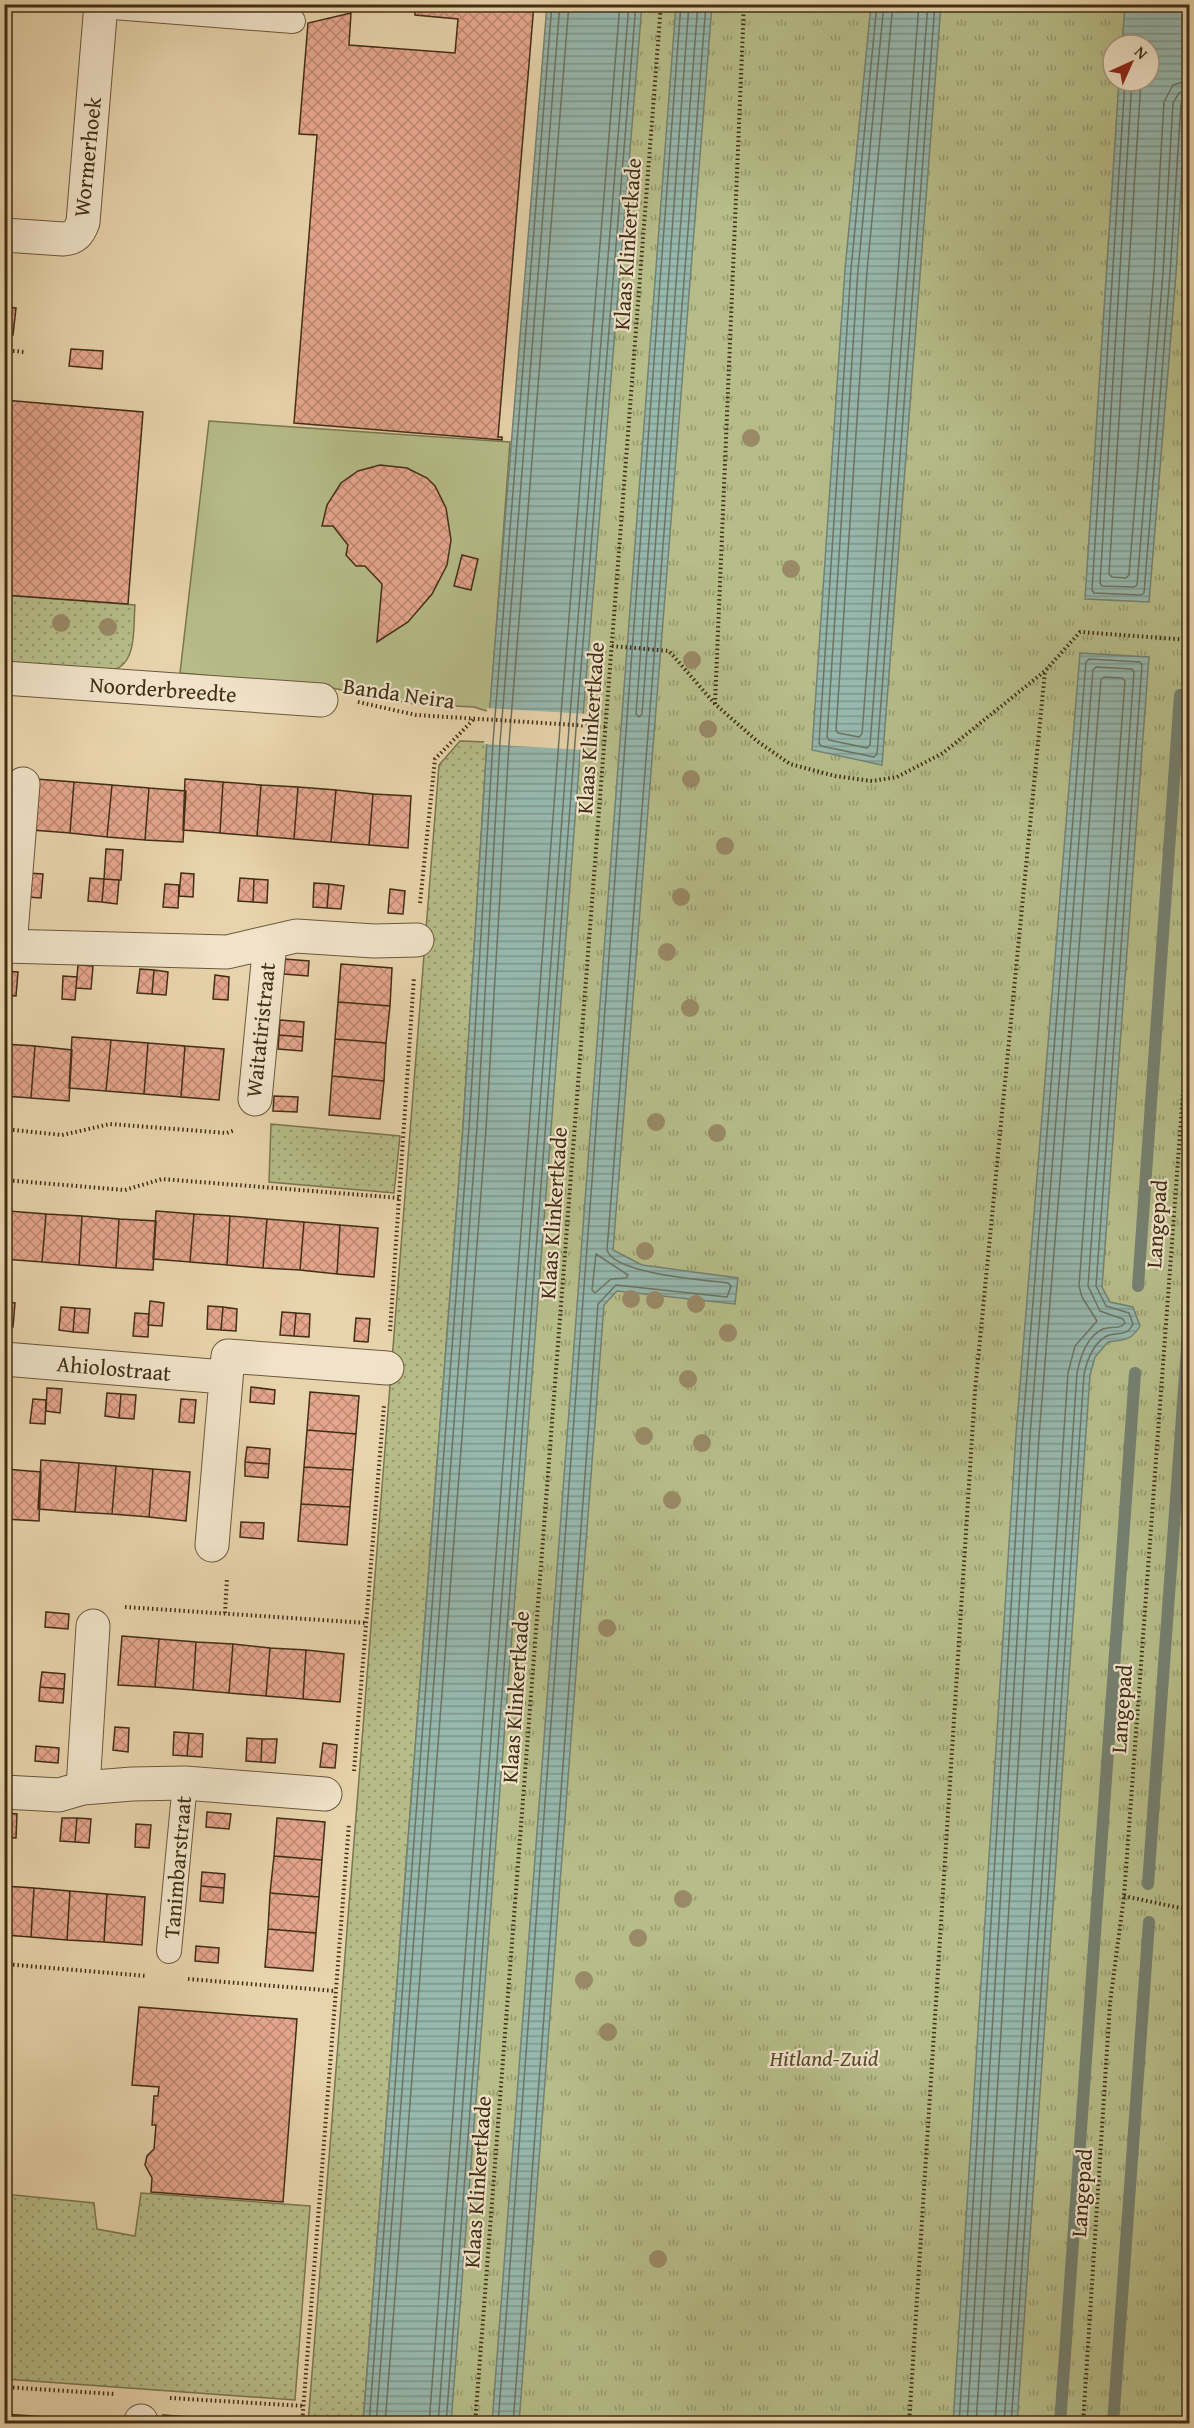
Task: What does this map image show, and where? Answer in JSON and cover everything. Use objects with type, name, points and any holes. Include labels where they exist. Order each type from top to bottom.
[{"type":"street","name":"Wormerhoek","points":[[4,235],[63,239],[72,237],[80,230],[83,222],[101,5]]},
{"type":"street","name":"Noorderbreedte","points":[[4,678],[321,699]]},
{"type":"street","name":"Waitatiristraat","points":[[23,784],[7,946],[227,952],[296,936],[374,941],[417,940]]},
{"type":"street","name":"Waitatiristraat","points":[[255,1099],[270,942]]},
{"type":"street","points":[[212,1545],[224,1377],[228,1356],[387,1368]]},
{"type":"street","name":"Ahiolostraat","points":[[4,1359],[224,1377]]},
{"type":"street","points":[[83,1788],[93,1626]]},
{"type":"street","name":"Tanimbarstraat","points":[[4,1792],[59,1795],[83,1788],[185,1783],[325,1794]]},
{"type":"lane","points":[[101,5],[293,21]]},
{"type":"lane","name":"Tanimbarstraat","points":[[169,1951],[185,1783]]},
{"type":"path","name":"Klaas Klinkertkade","points":[[474,2424],[607,727],[661,4]]},
{"type":"path","points":[[715,704],[744,4]]},
{"type":"path","points":[[4,350],[24,352]]},
{"type":"path","points":[[612,646],[669,651],[715,704],[757,741],[790,765],[872,781],[897,777],[943,753],[1045,672],[1080,632],[1190,640]]},
{"type":"path","points":[[909,2424],[975,1390],[1045,672]]},
{"type":"path","name":"Banda Neira","points":[[321,699],[355,702],[416,715],[607,727]]},
{"type":"path","points":[[354,1772],[400,1198],[417,940],[435,759],[473,720]]},
{"type":"path","name":"Langepad","points":[[1083,2424],[1110,2003],[1124,1896],[1190,997]]},
{"type":"path","name":"Waitatiristraat","points":[[4,1129],[62,1135],[110,1124],[228,1133],[246,1124],[255,1099]]},
{"type":"path","points":[[4,1180],[125,1190],[162,1179],[400,1198]]},
{"type":"path","points":[[93,1626],[95,1605],[367,1623]]},
{"type":"path","points":[[302,2424],[350,1818]]},
{"type":"path","points":[[1124,1896],[1190,1910]]},
{"type":"path","points":[[4,2387],[120,2395]]},
{"type":"path","points":[[166,2398],[304,2406]]},
{"type":"green space","name":"Hitland-Zuid","points":[[623,5],[1189,5],[1189,2423],[427,2424]]},
{"type":"green space","points":[[209,421],[510,442],[490,712],[474,707],[414,704],[327,687],[180,673]]},
{"type":"green space","points":[[4,595],[135,605],[134,633],[126,661],[120,667],[112,670],[5,662]]},
{"type":"green space","points":[[460,741],[487,742],[463,1127],[363,2423],[308,2424],[439,765]]},
{"type":"green space","points":[[271,1124],[400,1136],[394,1193],[269,1182]]},
{"type":"green space","points":[[141,2193],[310,2206],[295,2400],[5,2379],[5,2194],[94,2203],[97,2229],[135,2236]]},
{"type":"water","points":[[547,5],[642,5],[583,716],[451,2423],[363,2424],[463,1127],[487,742]]},
{"type":"water","points":[[676,5],[712,5],[613,1250],[642,1265],[738,1278],[735,1304],[617,1291],[604,1305],[519,2423],[492,2423]]},
{"type":"water","points":[[871,5],[941,5],[882,765],[812,750],[845,269]]},
{"type":"water","points":[[1125,5],[1190,5],[1176,274],[1149,602],[1085,599],[1118,93],[1161,93],[1161,33],[1123,33]]},
{"type":"water","points":[[1080,653],[1149,657],[1102,1287],[1110,1302],[1133,1307],[1140,1326],[1134,1334],[1127,1338],[1108,1342],[1095,1357],[1090,1375],[1017,2423],[953,2423],[1016,1434]]},
{"type":"pier","points":[[487,708],[587,714],[585,750],[484,744]]},
{"type":"building","points":[[415,4],[534,4],[498,437],[502,437],[502,440],[294,423],[317,135],[299,134],[308,23],[351,13],[349,45],[455,53],[458,19],[415,15]]},
{"type":"building","points":[[4,307],[16,308],[13,335],[4,334]]},
{"type":"building","points":[[71,349],[103,351],[102,369],[69,366]]},
{"type":"building","points":[[4,400],[143,412],[128,604],[4,595]]},
{"type":"building","points":[[380,465],[407,468],[427,478],[435,486],[446,508],[451,540],[447,565],[432,594],[408,622],[377,642],[382,584],[365,566],[356,566],[346,555],[348,545],[333,526],[322,526],[327,505],[341,483],[358,471]]},
{"type":"building","points":[[462,555],[478,559],[471,590],[454,586]]},
{"type":"building","points":[[36,779],[74,782],[70,833],[32,830]]},
{"type":"building","points":[[185,779],[223,782],[220,833],[183,830]]},
{"type":"building","points":[[74,782],[112,785],[107,837],[70,833]]},
{"type":"building","points":[[223,782],[261,785],[257,836],[220,833]]},
{"type":"building","points":[[112,785],[149,788],[145,840],[107,837]]},
{"type":"building","points":[[261,785],[298,787],[294,839],[257,836]]},
{"type":"building","points":[[298,787],[336,790],[331,842],[294,839]]},
{"type":"building","points":[[149,788],[186,791],[183,842],[145,840]]},
{"type":"building","points":[[336,790],[373,794],[369,845],[331,842]]},
{"type":"building","points":[[373,794],[411,796],[408,848],[369,845]]},
{"type":"building","points":[[106,849],[123,850],[121,880],[104,879]]},
{"type":"building","points":[[28,873],[43,874],[41,898],[27,897]]},
{"type":"building","points":[[181,873],[194,874],[193,897],[179,896]]},
{"type":"building","points":[[90,878],[104,879],[102,902],[88,901]]},
{"type":"building","points":[[240,878],[254,879],[253,902],[238,901]]},
{"type":"building","points":[[104,879],[119,880],[117,904],[102,902]]},
{"type":"building","points":[[254,879],[268,880],[267,903],[253,902]]},
{"type":"building","points":[[314,883],[329,884],[327,908],[313,907]]},
{"type":"building","points":[[165,884],[179,885],[178,908],[163,907]]},
{"type":"building","points":[[329,884],[344,886],[341,909],[327,908]]},
{"type":"building","points":[[390,889],[405,891],[403,914],[388,913]]},
{"type":"building","points":[[285,959],[309,961],[308,976],[284,974]]},
{"type":"building","points":[[341,964],[392,968],[390,1006],[338,1002]]},
{"type":"building","points":[[78,965],[93,966],[91,989],[76,988]]},
{"type":"building","points":[[140,969],[154,970],[152,994],[137,993]]},
{"type":"building","points":[[154,970],[168,972],[166,995],[152,994]]},
{"type":"building","points":[[4,971],[18,972],[16,996],[4,995]]},
{"type":"building","points":[[215,975],[229,977],[228,1000],[213,999]]},
{"type":"building","points":[[63,976],[77,977],[75,1000],[62,999]]},
{"type":"building","points":[[338,1002],[390,1006],[386,1043],[335,1039]]},
{"type":"building","points":[[280,1020],[304,1022],[303,1037],[279,1035]]},
{"type":"building","points":[[279,1035],[303,1037],[302,1051],[278,1049]]},
{"type":"building","points":[[72,1037],[111,1040],[106,1091],[69,1088]]},
{"type":"building","points":[[335,1039],[386,1043],[384,1081],[332,1076]]},
{"type":"building","points":[[111,1040],[148,1043],[144,1094],[106,1091]]},
{"type":"building","points":[[148,1043],[185,1046],[181,1097],[144,1094]]},
{"type":"building","points":[[4,1044],[35,1046],[31,1098],[4,1096]]},
{"type":"building","points":[[35,1046],[72,1050],[69,1101],[31,1098]]},
{"type":"building","points":[[185,1046],[224,1049],[219,1100],[181,1097]]},
{"type":"building","points":[[332,1076],[384,1081],[380,1119],[329,1115]]},
{"type":"building","points":[[274,1096],[298,1097],[297,1112],[273,1111]]},
{"type":"building","points":[[8,1211],[46,1214],[42,1262],[4,1259]]},
{"type":"building","points":[[156,1211],[194,1214],[190,1262],[153,1259]]},
{"type":"building","points":[[46,1214],[82,1216],[79,1265],[42,1262]]},
{"type":"building","points":[[194,1214],[230,1216],[227,1265],[190,1262]]},
{"type":"building","points":[[82,1216],[119,1219],[116,1268],[79,1265]]},
{"type":"building","points":[[230,1216],[267,1219],[263,1268],[227,1265]]},
{"type":"building","points":[[119,1219],[156,1221],[153,1270],[116,1268]]},
{"type":"building","points":[[267,1219],[304,1222],[300,1270],[263,1268]]},
{"type":"building","points":[[304,1222],[340,1225],[337,1274],[300,1270]]},
{"type":"building","points":[[340,1225],[378,1228],[374,1277],[337,1274]]},
{"type":"building","points":[[150,1301],[164,1303],[162,1326],[148,1325]]},
{"type":"building","points":[[4,1302],[15,1303],[13,1327],[4,1326]]},
{"type":"building","points":[[208,1306],[223,1307],[221,1330],[207,1329]]},
{"type":"building","points":[[61,1307],[75,1308],[73,1332],[59,1330]]},
{"type":"building","points":[[223,1307],[237,1309],[236,1331],[221,1330]]},
{"type":"building","points":[[75,1308],[90,1309],[88,1333],[73,1332]]},
{"type":"building","points":[[282,1312],[296,1313],[294,1336],[280,1335]]},
{"type":"building","points":[[135,1313],[149,1314],[148,1337],[133,1336]]},
{"type":"building","points":[[296,1313],[310,1314],[309,1337],[294,1336]]},
{"type":"building","points":[[356,1318],[370,1319],[368,1342],[354,1341]]},
{"type":"building","points":[[251,1387],[275,1390],[274,1404],[250,1402]]},
{"type":"building","points":[[47,1388],[62,1389],[60,1413],[46,1411]]},
{"type":"building","points":[[310,1392],[359,1396],[356,1434],[307,1430]]},
{"type":"building","points":[[107,1393],[121,1394],[119,1418],[105,1416]]},
{"type":"building","points":[[121,1394],[136,1395],[134,1419],[119,1418]]},
{"type":"building","points":[[33,1399],[46,1400],[45,1424],[30,1423]]},
{"type":"building","points":[[181,1399],[196,1400],[194,1423],[179,1422]]},
{"type":"building","points":[[307,1430],[356,1434],[353,1470],[304,1467]]},
{"type":"building","points":[[247,1447],[270,1449],[269,1464],[245,1462]]},
{"type":"building","points":[[41,1460],[79,1463],[75,1512],[38,1509]]},
{"type":"building","points":[[245,1462],[269,1464],[268,1478],[245,1476]]},
{"type":"building","points":[[79,1463],[116,1466],[112,1514],[75,1512]]},
{"type":"building","points":[[116,1466],[153,1469],[149,1517],[112,1514]]},
{"type":"building","points":[[304,1467],[353,1470],[350,1507],[301,1504]]},
{"type":"building","points":[[5,1469],[41,1472],[39,1521],[4,1519]]},
{"type":"building","points":[[153,1469],[190,1472],[186,1521],[149,1517]]},
{"type":"building","points":[[301,1504],[350,1507],[347,1545],[298,1541]]},
{"type":"building","points":[[241,1522],[264,1523],[263,1539],[240,1537]]},
{"type":"building","points":[[46,1612],[69,1614],[68,1629],[45,1627]]},
{"type":"building","points":[[122,1636],[159,1639],[155,1687],[118,1685]]},
{"type":"building","points":[[159,1639],[196,1642],[193,1690],[155,1687]]},
{"type":"building","points":[[196,1642],[233,1644],[229,1693],[193,1690]]},
{"type":"building","points":[[233,1644],[270,1648],[266,1696],[229,1693]]},
{"type":"building","points":[[270,1648],[306,1650],[303,1699],[266,1696]]},
{"type":"building","points":[[306,1650],[344,1654],[340,1702],[303,1699]]},
{"type":"building","points":[[42,1672],[65,1674],[64,1689],[40,1687]]},
{"type":"building","points":[[40,1687],[64,1689],[63,1703],[39,1701]]},
{"type":"building","points":[[115,1727],[129,1728],[128,1752],[113,1750]]},
{"type":"building","points":[[174,1732],[189,1733],[187,1756],[173,1755]]},
{"type":"building","points":[[189,1733],[203,1734],[202,1757],[187,1756]]},
{"type":"building","points":[[247,1738],[262,1739],[261,1762],[246,1761]]},
{"type":"building","points":[[262,1739],[277,1739],[275,1763],[261,1762]]},
{"type":"building","points":[[323,1743],[337,1745],[335,1768],[320,1767]]},
{"type":"building","points":[[36,1746],[59,1748],[58,1763],[35,1761]]},
{"type":"building","points":[[207,1812],[231,1814],[229,1829],[206,1827]]},
{"type":"building","points":[[4,1813],[17,1814],[16,1838],[4,1837]]},
{"type":"building","points":[[62,1818],[77,1818],[75,1842],[60,1841]]},
{"type":"building","points":[[77,1818],[91,1819],[89,1843],[75,1842]]},
{"type":"building","points":[[277,1818],[325,1822],[322,1860],[274,1856]]},
{"type":"building","points":[[136,1824],[151,1825],[149,1848],[135,1847]]},
{"type":"building","points":[[274,1856],[322,1860],[319,1897],[270,1893]]},
{"type":"building","points":[[202,1872],[225,1874],[224,1888],[201,1886]]},
{"type":"building","points":[[4,1886],[34,1888],[31,1937],[4,1935]]},
{"type":"building","points":[[201,1886],[224,1888],[223,1903],[200,1901]]},
{"type":"building","points":[[34,1888],[70,1891],[67,1940],[31,1937]]},
{"type":"building","points":[[70,1891],[107,1894],[104,1942],[67,1940]]},
{"type":"building","points":[[270,1893],[319,1897],[316,1933],[268,1929]]},
{"type":"building","points":[[107,1894],[145,1897],[142,1945],[104,1942]]},
{"type":"building","points":[[268,1929],[316,1933],[313,1971],[265,1967]]},
{"type":"building","points":[[196,1946],[219,1948],[218,1963],[195,1961]]},
{"type":"building","points":[[139,2007],[297,2019],[283,2202],[151,2192],[152,2178],[145,2165],[147,2156],[154,2149],[156,2125],[152,2125],[154,2096],[158,2096],[159,2087],[132,2085]]},
{"type":"building","points":[[4,2414],[32,2416],[31,2424],[4,2424]]},
{"type":"building","points":[[163,2415],[187,2417],[186,2424],[162,2424]]},
{"type":"building","points":[[32,2416],[69,2419],[69,2424],[31,2424]]},
{"type":"building","points":[[69,2419],[108,2422],[108,2424],[69,2424]]},
{"type":"waterway","points":[[1138,1286],[1180,695]]},
{"type":"waterway","points":[[1148,1884],[1190,1306]]},
{"type":"waterway","points":[[1060,2424],[1135,1373]]},
{"type":"waterway","points":[[1113,2424],[1149,1922]]}]
